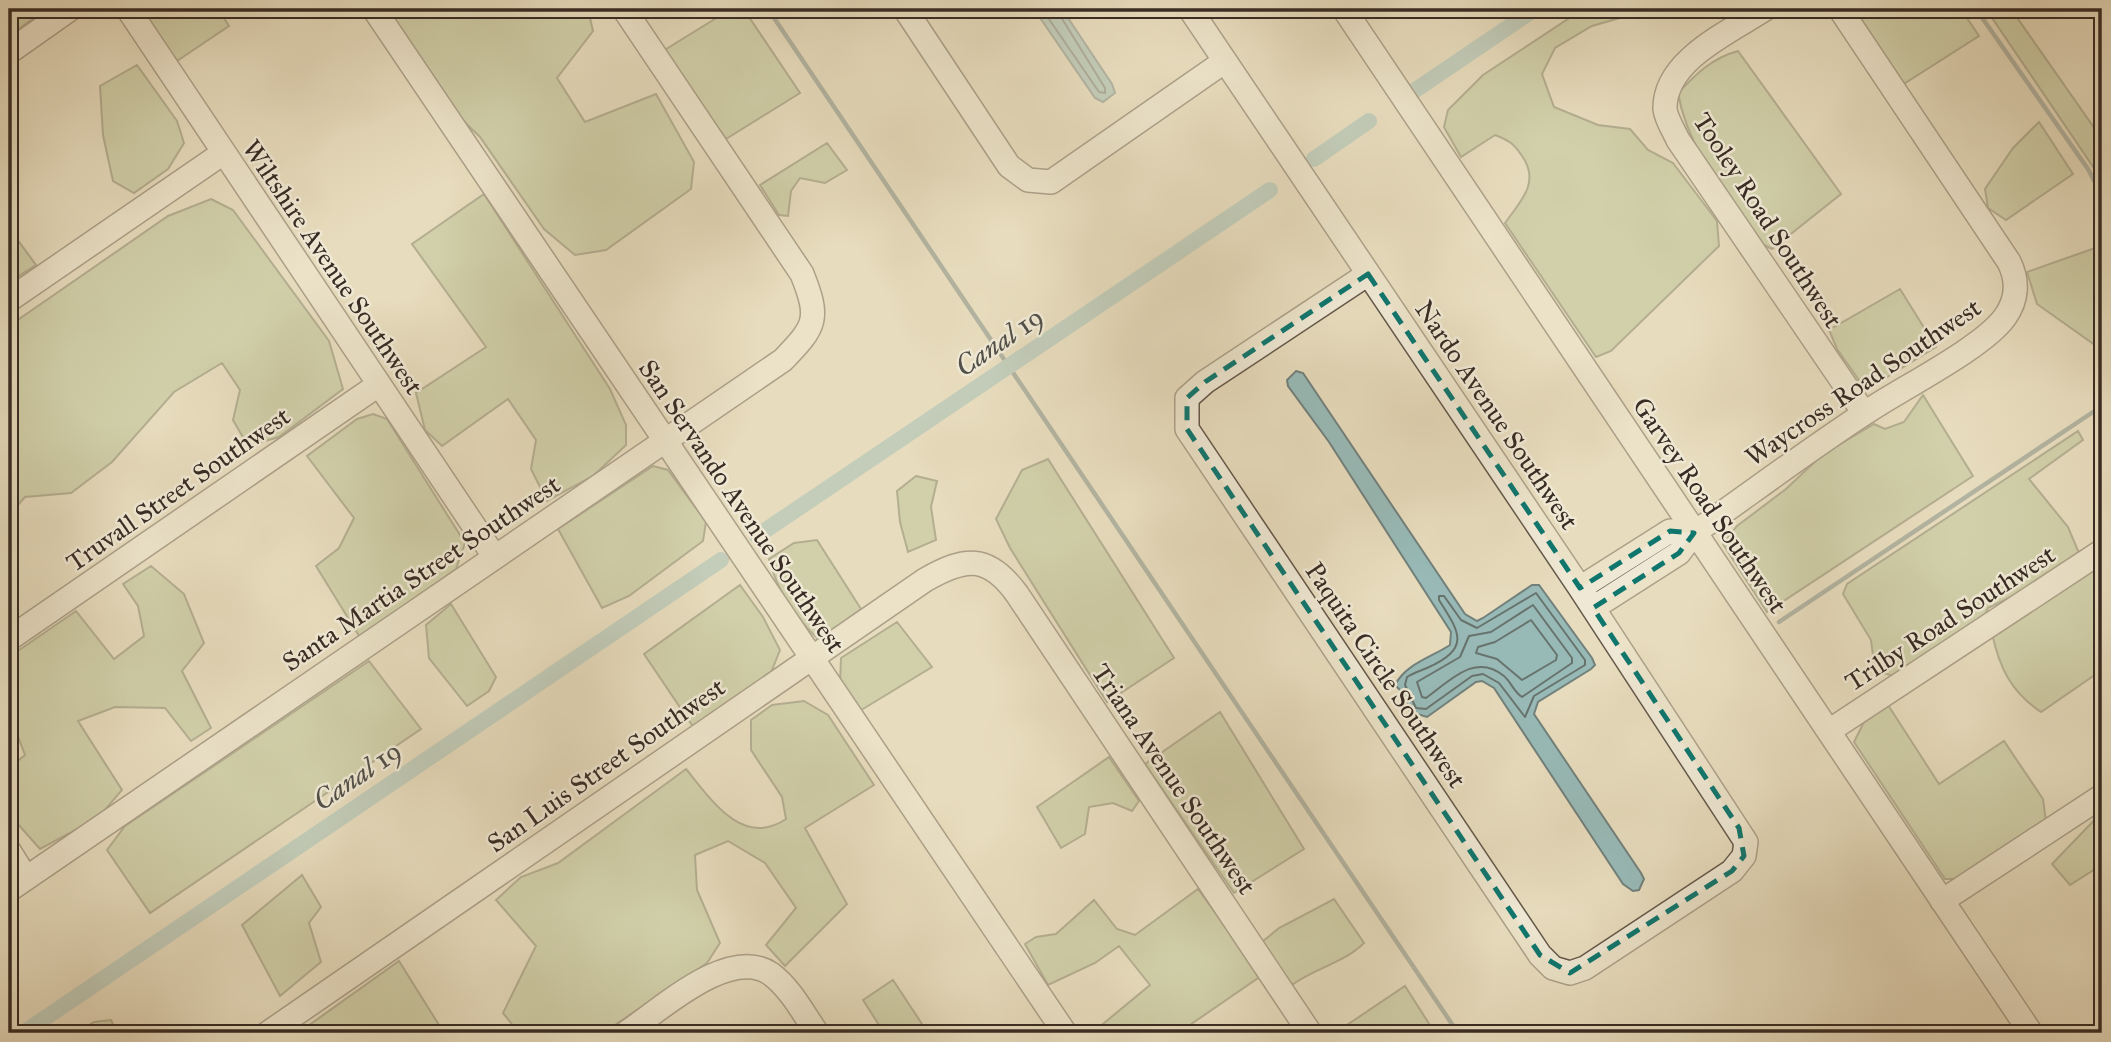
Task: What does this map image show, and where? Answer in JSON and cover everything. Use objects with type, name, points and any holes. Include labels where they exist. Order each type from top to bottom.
[{"type":"street","points":[[9,52],[70,9]]},
{"type":"street","name":"Wiltshire Avenue Southwest","points":[[128,9],[494,556]]},
{"type":"street","name":"San Servando Avenue Southwest","points":[[374,9],[810,659],[1065,1033]]},
{"type":"street","name":"Santa Martia Street Southwest","points":[[18,884],[783,360],[810,332],[814,302],[802,274],[624,9]]},
{"type":"street","points":[[905,9],[1009,166],[1028,180],[1051,182],[1225,61]]},
{"type":"street","name":"Nardo Avenue Southwest","points":[[1190,9],[1739,828],[1746,842],[1744,856]]},
{"type":"street","name":"Garvey Road Southwest","points":[[1344,9],[2031,1033]]},
{"type":"street","name":"Tooley Road Southwest","points":[[1765,9],[1688,60],[1671,81],[1665,111],[1678,140],[1864,413]]},
{"type":"street","name":"Waycross Road Southwest","points":[[1593,608],[1679,553],[1695,533],[1864,413],[1997,327],[2012,305],[2016,285],[2015,273],[1840,9]]},
{"type":"street","points":[[9,300],[223,153]]},
{"type":"street","name":"Paquita Circle Southwest","points":[[1368,274],[1205,382],[1187,398],[1187,429],[1540,955],[1553,968],[1570,974],[1584,968],[1732,871],[1744,856]]},
{"type":"street","name":"Truvall Street Southwest","points":[[9,639],[378,385]]},
{"type":"street","name":"Waycross Road Southwest","points":[[1580,588],[1670,531],[1695,533]]},
{"type":"street","name":"Trilby Road Southwest","points":[[1829,731],[2102,551]]},
{"type":"street","name":"San Luis Street Southwest","points":[[268,1033],[943,570],[964,562],[984,565]]},
{"type":"street","name":"Triana Avenue Southwest","points":[[984,565],[1003,577],[1017,594],[1310,1033]]},
{"type":"street","points":[[1942,901],[2102,796]]},
{"type":"street","points":[[9,851],[18,884]]},
{"type":"street","points":[[626,1033],[717,972],[750,965],[768,972],[785,987],[817,1033]]},
{"type":"highlighted area","points":[[1368,274],[1580,588],[1670,531],[1694,533],[1679,553],[1593,608],[1739,828],[1744,856],[1732,871],[1570,973],[1540,955],[1187,429],[1187,398],[1205,382]]},
{"type":"green space","points":[[9,9],[35,9],[38,15],[9,36]]},
{"type":"green space","points":[[139,9],[218,9],[229,26],[177,61]]},
{"type":"green space","points":[[388,9],[588,9],[593,31],[557,78],[585,122],[656,94],[694,162],[691,189],[606,250],[575,255],[544,229],[480,137],[454,112]]},
{"type":"green space","points":[[731,9],[747,14],[800,93],[726,139],[663,51]]},
{"type":"green space","points":[[1583,9],[1651,9],[1592,26],[1555,48],[1542,74],[1554,107],[1598,125],[1630,129],[1648,150],[1673,163],[1717,221],[1719,246],[1611,351],[1596,357],[1505,223],[1529,185],[1528,168],[1521,154],[1509,142],[1495,135],[1461,157],[1444,127],[1448,110],[1483,75]]},
{"type":"green space","points":[[1855,9],[1961,9],[1979,36],[1902,85]]},
{"type":"green space","points":[[1986,9],[2011,9],[2102,139],[2102,180]]},
{"type":"green space","points":[[1738,51],[1841,194],[1772,249],[1760,243],[1700,154],[1683,114],[1678,93],[1712,62]]},
{"type":"green space","points":[[137,65],[177,121],[184,143],[168,169],[134,193],[113,181],[103,135],[100,86]]},
{"type":"green space","points":[[2039,122],[2073,174],[2006,220],[1988,208],[1985,189],[2013,148]]},
{"type":"green space","points":[[827,143],[847,170],[825,183],[800,178],[791,191],[788,216],[779,215],[760,185]]},
{"type":"green space","points":[[484,194],[610,389],[626,425],[626,445],[593,476],[547,501],[531,469],[536,440],[508,399],[442,446],[425,430],[416,393],[486,347],[412,244]]},
{"type":"green space","points":[[211,199],[233,210],[329,341],[343,389],[279,437],[248,446],[233,420],[240,390],[222,363],[174,392],[112,462],[71,493],[25,497],[9,515],[9,326],[168,216]]},
{"type":"green space","points":[[9,228],[36,265],[9,282]]},
{"type":"green space","points":[[2095,248],[2102,251],[2102,350],[2037,304],[2027,272]]},
{"type":"green space","points":[[1900,289],[1936,347],[1866,390],[1837,349],[1829,330]]},
{"type":"green space","points":[[1923,395],[1973,476],[1767,612],[1723,544],[1737,526],[1786,489],[1822,455],[1874,424],[1885,429],[1904,422]]},
{"type":"green space","points":[[373,414],[387,419],[465,543],[456,569],[361,639],[316,566],[339,548],[354,518],[307,456],[357,419]]},
{"type":"green space","points":[[2078,431],[2083,440],[2029,479],[2068,527],[2079,553],[2011,597],[1988,608],[1981,623],[1898,677],[1875,671],[1871,640],[1843,594],[1847,584]]},
{"type":"green space","points":[[1048,459],[1174,658],[1107,702],[1010,548],[996,519],[1022,470]]},
{"type":"green space","points":[[653,466],[668,470],[706,522],[703,541],[629,596],[602,608],[558,529]]},
{"type":"green space","points":[[916,476],[937,481],[931,507],[936,540],[908,552],[900,522],[897,491]]},
{"type":"green space","points":[[817,540],[861,609],[819,640],[788,603],[777,583],[769,559],[794,543]]},
{"type":"green space","points":[[2102,563],[2102,670],[2041,712],[2022,696],[2008,678],[1998,657],[1992,633]]},
{"type":"green space","points":[[151,566],[184,594],[204,643],[182,671],[211,728],[191,741],[165,708],[115,707],[78,721],[122,790],[98,818],[40,849],[9,814],[9,768],[25,755],[9,713],[9,657],[76,611],[114,659],[144,636],[138,606],[123,584]]},
{"type":"green space","points":[[740,585],[763,617],[780,650],[770,675],[694,728],[644,654]]},
{"type":"green space","points":[[451,604],[496,677],[489,691],[467,706],[429,658],[426,625]]},
{"type":"green space","points":[[897,622],[932,667],[858,712],[840,684],[841,658]]},
{"type":"green space","points":[[369,661],[421,729],[150,913],[107,850],[125,826]]},
{"type":"green space","points":[[804,701],[828,715],[874,785],[805,828],[847,904],[785,966],[766,945],[796,908],[765,863],[728,841],[695,855],[697,890],[720,943],[707,963],[603,1033],[519,1033],[503,1013],[536,946],[496,900],[521,877],[558,863],[686,769],[718,807],[742,824],[756,828],[770,826],[786,819],[782,797],[751,750],[751,720],[772,705]]},
{"type":"green space","points":[[1888,705],[1939,784],[2004,741],[2043,799],[2046,821],[1960,879],[1945,879],[1854,742],[1864,722]]},
{"type":"green space","points":[[1220,712],[1304,849],[1234,893],[1145,764]]},
{"type":"green space","points":[[1109,757],[1139,801],[1132,811],[1113,803],[1089,807],[1085,834],[1061,848],[1037,807]]},
{"type":"green space","points":[[2102,812],[2102,876],[2097,868],[2070,885],[2052,864]]},
{"type":"green space","points":[[302,875],[321,907],[309,923],[321,962],[280,996],[242,925]]},
{"type":"green space","points":[[1198,889],[1261,976],[1187,1027],[1190,1033],[1092,1033],[1150,985],[1119,946],[1095,963],[1048,985],[1025,944],[1036,937],[1056,934],[1094,900],[1117,929],[1135,935]]},
{"type":"green space","points":[[1334,899],[1364,943],[1348,956],[1292,985],[1262,942],[1279,928]]},
{"type":"green space","points":[[399,961],[444,1033],[311,1033],[305,1028]]},
{"type":"green space","points":[[893,980],[928,1033],[884,1033],[863,1000]]},
{"type":"green space","points":[[1405,986],[1435,1033],[1335,1033]]},
{"type":"green space","points":[[111,1020],[117,1033],[76,1033],[94,1022]]},
{"type":"water","points":[[1034,9],[1062,9],[1112,84],[1115,93],[1103,102],[1095,98]]},
{"type":"water","points":[[1296,371],[1303,373],[1465,614],[1477,621],[1532,585],[1539,585],[1592,658],[1595,665],[1591,669],[1538,702],[1534,714],[1641,873],[1644,879],[1639,890],[1633,891],[1623,884],[1494,688],[1482,681],[1476,682],[1427,717],[1410,712],[1404,694],[1395,685],[1405,672],[1450,645],[1451,632],[1329,442],[1288,386],[1287,380]]},
{"type":"waterway","points":[[768,9],[1458,1033]]},
{"type":"waterway","name":"Canal 19","points":[[1414,91],[1535,9]]},
{"type":"waterway","points":[[1976,9],[2088,169],[2102,196]]},
{"type":"waterway","name":"Canal 19","points":[[1314,159],[1369,121]]},
{"type":"waterway","name":"Canal 19","points":[[757,536],[1270,190]]},
{"type":"waterway","points":[[1779,622],[2102,406]]},
{"type":"waterway","name":"Canal 19","points":[[23,1033],[721,560]]}]
